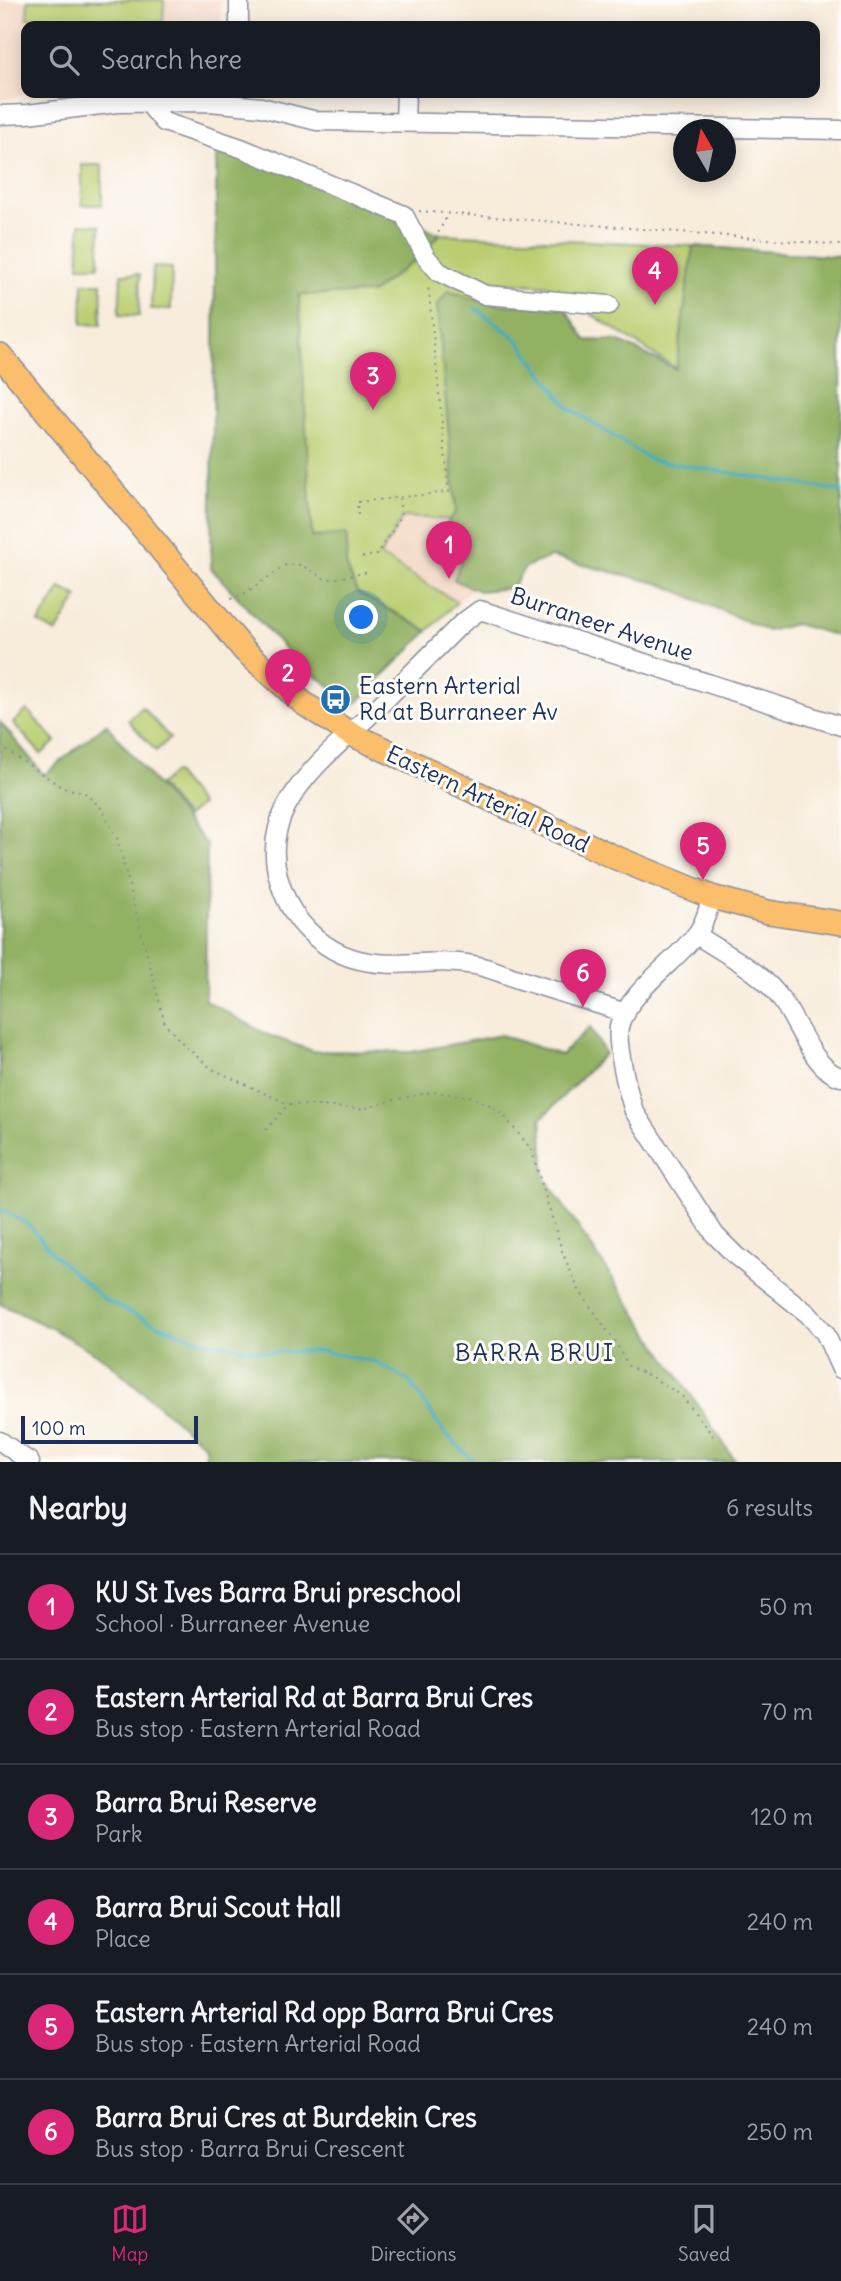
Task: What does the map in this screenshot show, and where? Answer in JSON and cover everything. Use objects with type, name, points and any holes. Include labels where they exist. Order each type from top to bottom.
[{"type":"main road","name":"Eastern Arterial Road","points":[[0,355],[244,650],[303,703],[349,733],[614,858],[712,897],[768,912],[841,923]]},
{"type":"street","points":[[239,0],[239,21]]},
{"type":"street","points":[[0,116],[117,103],[238,98],[261,107],[317,121],[841,130]]},
{"type":"street","points":[[405,122],[406,98]]},
{"type":"street","points":[[148,103],[164,122],[241,148],[404,215],[426,257],[439,272],[485,295],[609,304]]},
{"type":"street","name":"Burraneer Avenue","points":[[349,733],[461,624],[480,610],[841,726]]},
{"type":"street","points":[[349,733],[293,791],[278,830],[276,866],[280,883],[292,910],[314,936],[330,949],[366,962],[383,965],[471,964],[626,1013]]},
{"type":"street","points":[[712,897],[698,933],[634,1000],[620,1025],[628,1091],[635,1111],[715,1235],[736,1256],[808,1314],[825,1333],[841,1369]]},
{"type":"street","points":[[698,933],[766,980],[783,1001],[818,1062],[841,1077]]},
{"type":"street","points":[[0,1441],[30,1462]]},
{"type":"path","points":[[409,206],[421,212],[841,245]]},
{"type":"path","points":[[426,257],[448,214]]},
{"type":"path","points":[[358,515],[357,502],[449,492],[428,284]]},
{"type":"path","points":[[362,557],[377,555],[401,516],[399,497]]},
{"type":"path","points":[[231,598],[247,592],[286,565],[301,565],[323,578],[332,579],[369,572]]},
{"type":"path","points":[[0,746],[63,788],[84,792],[102,809],[117,838],[165,1024],[186,1047],[212,1069],[288,1104],[363,1109],[432,1092],[470,1096],[490,1105],[504,1116],[531,1149],[563,1254],[579,1290],[629,1367],[681,1395],[713,1436]]},
{"type":"path","points":[[266,1130],[288,1104]]},
{"type":"shaded area","points":[[0,0],[221,0],[221,21],[21,21],[21,94],[10,99],[0,99]]},
{"type":"shaded area","points":[[403,517],[523,523],[511,549],[457,602],[380,556]]},
{"type":"green space","points":[[28,0],[164,0],[163,21],[27,18]]},
{"type":"green space","points":[[217,142],[440,234],[693,246],[828,256],[677,369],[547,286],[489,281],[531,387],[523,523],[403,517],[380,556],[457,602],[355,704],[297,662],[211,568]]},
{"type":"green space","points":[[217,142],[440,234],[414,261],[371,293],[299,295],[312,537],[347,534],[346,565],[357,592],[428,631],[355,704],[297,662],[211,568]]},
{"type":"green space","points":[[82,165],[102,165],[102,205],[82,205]]},
{"type":"green space","points":[[80,224],[100,225],[99,266],[79,266]]},
{"type":"green space","points":[[693,246],[841,257],[841,637],[795,624],[768,631],[661,584],[551,557],[525,567],[512,588],[479,591],[454,580],[461,560],[435,541],[456,511],[437,306],[448,291],[489,303],[565,308],[586,340],[618,341],[676,369]]},
{"type":"green space","points":[[153,267],[172,268],[171,309],[151,309]]},
{"type":"green space","points":[[121,274],[140,274],[139,316],[119,315]]},
{"type":"green space","points":[[83,283],[102,283],[101,325],[82,324]]},
{"type":"green space","points":[[61,588],[78,597],[56,633],[39,623]]},
{"type":"green space","points":[[142,707],[170,738],[156,751],[128,720]]},
{"type":"green space","points":[[27,710],[56,741],[41,754],[13,723]]},
{"type":"green space","points":[[0,722],[44,775],[106,724],[207,845],[205,1000],[268,1035],[313,1051],[411,1052],[501,1035],[561,1055],[590,1027],[605,1053],[541,1119],[545,1178],[736,1462],[206,1462],[205,1446],[105,1359],[49,1327],[0,1304]]},
{"type":"green space","points":[[174,772],[201,805],[186,817],[159,785]]},
{"type":"waterway","points":[[475,308],[516,338],[569,408],[651,460],[841,491]]},
{"type":"waterway","points":[[0,1209],[29,1225],[55,1256],[106,1301],[158,1325],[200,1340],[269,1352],[322,1351],[376,1362],[410,1382],[444,1432],[474,1462]]},
{"type":"place","name":"Barra Brui Scout Hall","points":[[655,305]]},
{"type":"place","name":"Barra Brui Reserve","points":[[373,410]]},
{"type":"place","name":"KU St Ives Barra Brui preschool","points":[[449,579]]},
{"type":"place","name":"Eastern Arterial Rd at Burraneer Av","points":[[336,699]]},
{"type":"place","name":"Eastern Arterial Rd at Barra Brui Cres","points":[[288,707]]},
{"type":"place","name":"Eastern Arterial Rd opp Barra Brui Cres","points":[[703,880]]},
{"type":"place","name":"Barra Brui Cres at Burdekin Cres","points":[[583,1007]]},
{"type":"district","name":"BARRA BRUI","points":[[535,1353]]}]
